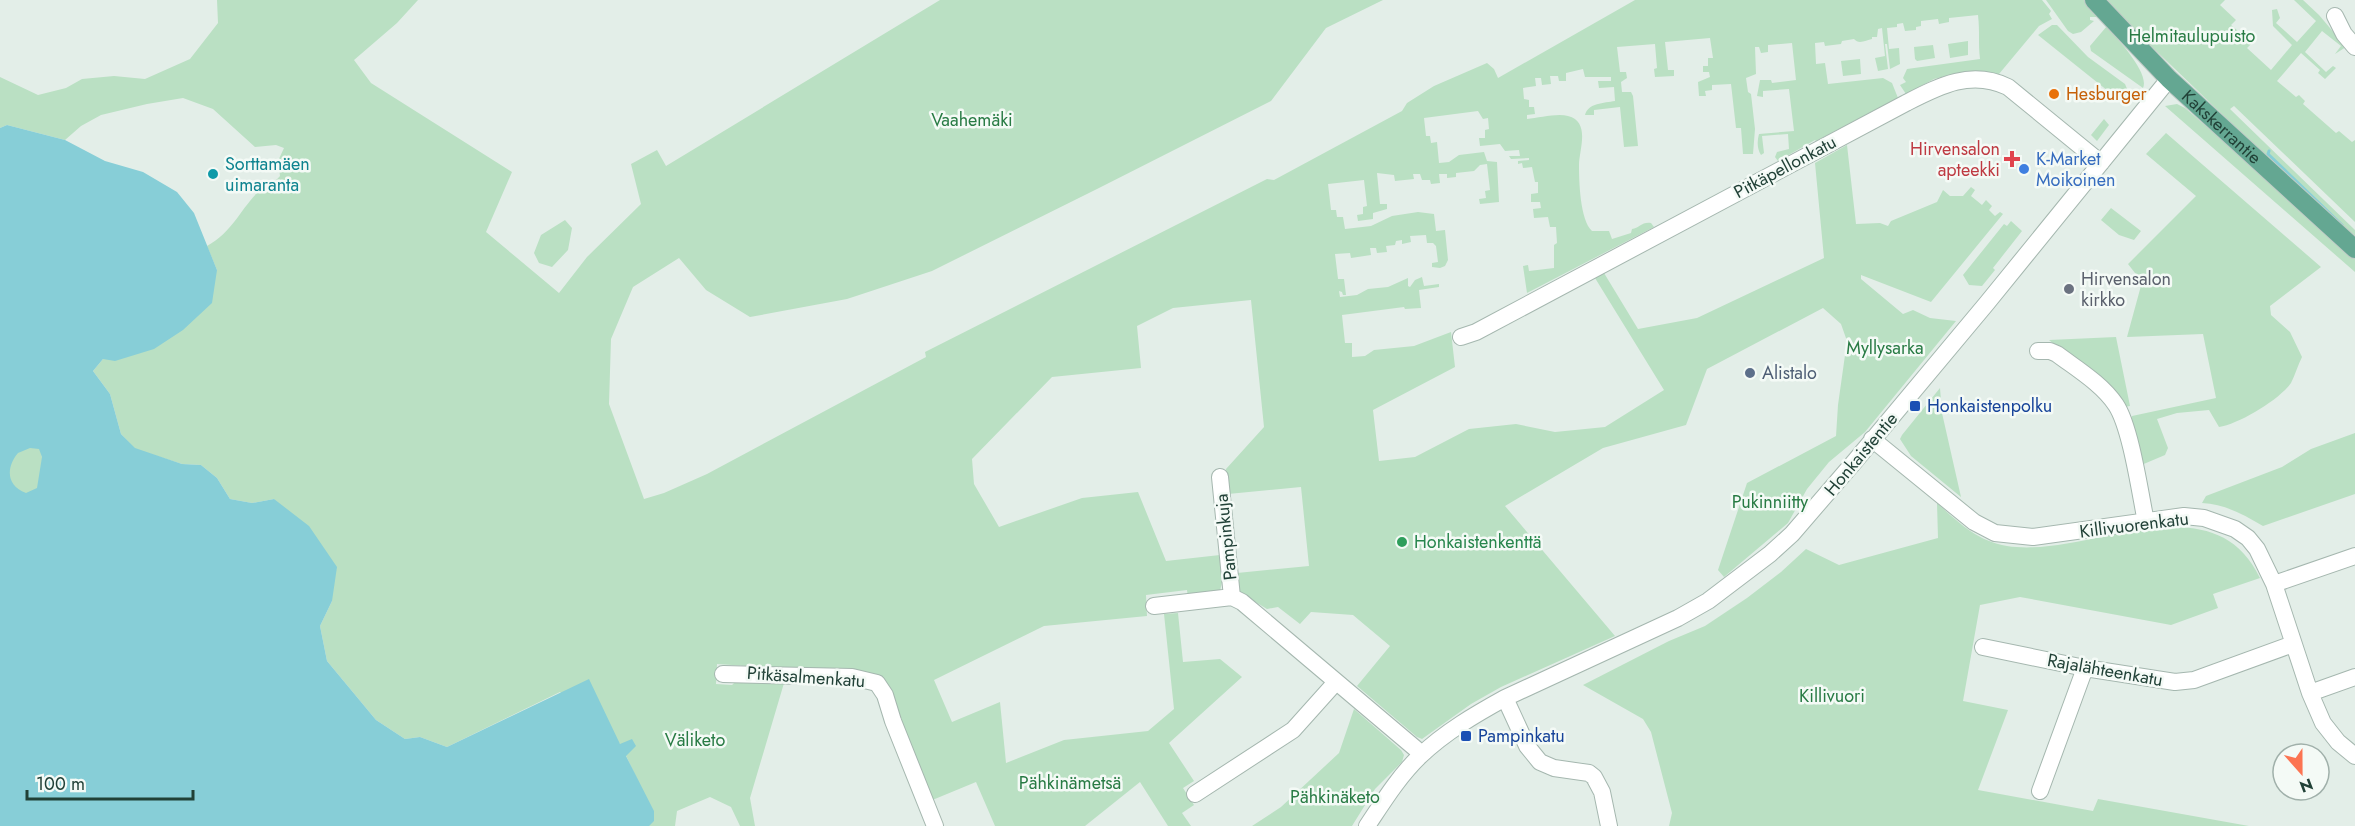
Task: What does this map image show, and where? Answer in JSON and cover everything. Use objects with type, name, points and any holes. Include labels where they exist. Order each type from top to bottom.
[{"type":"main road","name":"Kakskerrantie","points":[[2094,0],[2169,79],[2355,249]]},
{"type":"street","points":[[2335,16],[2344,34],[2355,47]]},
{"type":"street","name":"Pitkäpellonkatu","points":[[1461,337],[1485,327],[1935,88],[1954,81],[1980,79],[1999,82],[2008,87],[2101,163]]},
{"type":"street","name":"Honkaistentie","points":[[1367,826],[1396,783],[1422,754],[1477,713],[1504,698],[1678,618],[1730,586],[1792,534],[2169,79]]},
{"type":"street","points":[[2038,351],[2050,351],[2057,354],[2105,392],[2117,407],[2127,431],[2145,522]]},
{"type":"street","name":"Killivuorenkatu","points":[[1872,439],[1974,522],[1995,533],[2033,537],[2184,516],[2204,518],[2235,529],[2248,538],[2257,549],[2274,584],[2310,693],[2326,728],[2355,756]]},
{"type":"street","name":"Pampinkuja","points":[[1220,477],[1232,597]]},
{"type":"street","points":[[2274,584],[2355,556]]},
{"type":"street","points":[[1154,606],[1232,597],[1242,602],[1422,754]]},
{"type":"street","name":"Rajalähteenkatu","points":[[1983,647],[2085,668],[2166,682],[2185,682],[2293,644]]},
{"type":"street","points":[[2040,791],[2085,668]]},
{"type":"street","name":"Pitkäsalmenkatu","points":[[723,674],[852,677],[877,683],[885,694],[893,721],[935,826]]},
{"type":"street","points":[[2310,693],[2355,677]]},
{"type":"street","points":[[1195,794],[1293,730],[1336,682]]},
{"type":"street","points":[[1504,698],[1527,746],[1540,762],[1554,768],[1589,773],[1594,777],[1602,792],[1609,826]]},
{"type":"green space","points":[[217,0],[418,0],[397,23],[354,60],[371,83],[512,172],[486,232],[559,293],[587,257],[641,204],[631,164],[657,150],[666,166],[940,0],[1383,0],[1326,28],[1271,101],[932,271],[847,299],[750,317],[706,290],[679,258],[633,287],[611,339],[609,404],[644,499],[707,474],[926,357],[925,352],[1267,179],[1274,180],[1402,111],[1407,103],[1434,86],[1487,63],[1494,69],[1498,78],[1635,0],[2042,0],[2051,11],[2049,14],[2052,19],[2039,26],[1999,74],[1957,73],[1934,79],[1906,94],[1900,85],[1906,82],[1903,78],[1907,69],[1980,59],[1978,15],[1949,18],[1949,22],[1939,24],[1938,19],[1921,21],[1921,26],[1916,27],[1916,30],[1905,31],[1903,23],[1897,24],[1897,27],[1887,28],[1889,49],[1899,48],[1900,64],[1890,69],[1887,44],[1885,44],[1888,69],[1878,71],[1875,58],[1885,56],[1882,28],[1878,29],[1877,37],[1863,42],[1854,39],[1842,41],[1841,44],[1825,46],[1824,42],[1815,43],[1816,64],[1825,63],[1828,84],[1883,78],[1892,83],[1898,98],[1778,161],[1775,157],[1777,152],[1789,149],[1788,134],[1762,136],[1764,153],[1761,155],[1758,139],[1759,134],[1794,131],[1789,89],[1763,91],[1763,97],[1757,96],[1760,80],[1771,80],[1772,83],[1796,80],[1792,43],[1768,45],[1768,52],[1761,53],[1759,47],[1755,47],[1756,74],[1746,78],[1748,92],[1751,94],[1755,129],[1753,154],[1743,154],[1741,128],[1736,128],[1731,84],[1712,85],[1712,90],[1705,91],[1706,96],[1699,96],[1698,82],[1710,77],[1709,72],[1703,72],[1703,66],[1708,66],[1708,58],[1713,58],[1710,38],[1665,42],[1668,70],[1674,70],[1674,76],[1655,77],[1654,69],[1657,68],[1655,44],[1617,47],[1620,72],[1626,72],[1627,78],[1621,82],[1622,92],[1631,92],[1633,96],[1638,146],[1624,147],[1620,107],[1594,110],[1594,115],[1585,115],[1593,106],[1615,101],[1614,87],[1599,88],[1598,81],[1611,81],[1611,77],[1585,77],[1583,69],[1566,73],[1566,81],[1559,81],[1558,76],[1550,76],[1551,84],[1542,85],[1541,78],[1535,78],[1536,86],[1523,88],[1524,99],[1529,100],[1529,107],[1534,107],[1535,114],[1527,115],[1527,119],[1564,115],[1575,119],[1582,130],[1579,181],[1588,226],[1592,231],[1609,231],[1612,239],[1631,233],[1632,229],[1646,223],[1651,223],[1654,227],[1527,293],[1523,266],[1528,265],[1529,271],[1554,268],[1556,227],[1550,227],[1548,217],[1534,218],[1533,209],[1541,208],[1540,202],[1531,202],[1531,194],[1538,193],[1538,182],[1535,182],[1532,167],[1523,168],[1522,163],[1518,164],[1518,161],[1529,160],[1529,158],[1511,159],[1509,156],[1520,156],[1519,150],[1505,151],[1500,144],[1480,146],[1479,138],[1485,138],[1485,130],[1489,129],[1488,118],[1483,119],[1478,111],[1424,118],[1426,136],[1430,136],[1431,143],[1437,142],[1439,163],[1449,162],[1459,155],[1484,152],[1487,161],[1497,162],[1499,202],[1480,204],[1479,199],[1486,198],[1485,191],[1490,190],[1487,164],[1480,165],[1474,171],[1456,173],[1456,177],[1447,178],[1447,174],[1439,174],[1440,183],[1431,184],[1430,180],[1422,180],[1420,174],[1413,174],[1414,179],[1395,181],[1394,175],[1377,173],[1380,204],[1387,204],[1387,209],[1373,213],[1373,219],[1358,221],[1357,215],[1363,214],[1363,207],[1367,206],[1364,180],[1328,184],[1331,210],[1336,210],[1337,217],[1343,217],[1345,229],[1371,226],[1392,216],[1418,212],[1434,214],[1436,231],[1445,230],[1448,260],[1445,266],[1440,268],[1432,267],[1432,263],[1438,262],[1436,246],[1433,243],[1427,243],[1426,235],[1410,236],[1411,242],[1402,244],[1402,240],[1396,241],[1395,245],[1386,246],[1387,252],[1377,253],[1376,248],[1370,248],[1371,255],[1351,258],[1350,253],[1335,254],[1338,279],[1344,279],[1346,295],[1339,291],[1340,297],[1357,295],[1368,289],[1388,287],[1408,278],[1410,287],[1415,280],[1422,277],[1424,286],[1439,284],[1439,287],[1419,290],[1421,308],[1405,309],[1404,307],[1342,315],[1345,343],[1352,343],[1352,357],[1365,356],[1374,350],[1414,346],[1451,332],[1455,367],[1373,410],[1379,461],[1415,457],[1469,429],[1516,424],[1555,432],[1605,427],[1664,390],[1595,278],[1604,273],[1638,329],[1697,318],[1824,258],[1815,163],[1847,145],[1856,224],[1880,223],[1888,226],[1891,221],[1937,202],[1943,190],[1950,196],[1963,196],[1971,187],[1975,190],[1971,196],[1982,205],[1986,200],[1992,206],[1989,210],[1995,216],[2000,212],[2003,214],[1931,302],[1861,275],[1861,279],[1903,314],[1913,310],[1930,318],[1956,321],[1865,432],[1829,462],[1807,489],[1788,523],[1724,577],[1718,570],[1747,483],[1836,436],[1847,341],[1841,324],[1823,308],[1707,369],[1686,425],[1603,448],[1505,506],[1615,636],[1501,687],[1471,704],[1422,739],[1357,686],[1390,646],[1353,615],[1311,612],[1300,624],[1278,607],[1267,609],[1239,592],[1237,573],[1309,566],[1301,487],[1228,494],[1226,469],[1264,427],[1251,300],[1173,308],[1137,326],[1141,368],[1052,377],[972,459],[974,484],[999,527],[1082,498],[1138,492],[1166,561],[1220,555],[1222,582],[1220,591],[1188,598],[1187,590],[1146,595],[1147,616],[1044,626],[934,680],[952,722],[1000,702],[1006,763],[1064,740],[1148,731],[1174,709],[1164,614],[1178,613],[1183,662],[1220,659],[1242,677],[1169,743],[1194,781],[1183,788],[1194,805],[1182,813],[1191,826],[1168,826],[1140,782],[1085,826],[995,826],[976,782],[930,801],[866,672],[750,668],[717,664],[716,684],[732,685],[737,680],[784,683],[750,798],[755,826],[740,826],[731,807],[710,797],[677,811],[675,826],[637,826],[637,779],[621,745],[560,692],[447,747],[420,737],[405,739],[376,720],[327,661],[320,626],[332,601],[274,499],[252,503],[230,499],[217,478],[201,465],[182,464],[135,449],[121,434],[110,394],[93,371],[103,359],[217,270],[207,246],[231,226],[262,188],[280,176],[278,161],[284,148],[276,145],[255,147],[213,109],[183,98],[101,115],[81,126],[65,140],[7,125],[0,128],[0,77],[38,95],[66,88],[82,79],[114,76],[145,79],[190,59],[218,23]]},
{"type":"green space","points":[[2046,0],[2084,0],[2099,17],[2090,17],[2090,20],[2094,21],[2081,32],[2073,34],[2068,31]]},
{"type":"green space","name":"Helmitaulupuisto","points":[[2105,0],[2225,0],[2220,5],[2236,20],[2231,25],[2252,43],[2247,48],[2271,70],[2292,45],[2273,26],[2272,10],[2277,9],[2280,18],[2276,23],[2297,42],[2316,21],[2294,0],[2303,0],[2319,15],[2346,47],[2335,54],[2341,46],[2322,31],[2305,52],[2326,72],[2333,66],[2336,68],[2325,79],[2318,73],[2320,70],[2301,53],[2277,81],[2296,97],[2299,95],[2305,101],[2303,104],[2336,133],[2339,131],[2352,142],[2355,140],[2355,222],[2234,106],[2230,109],[2355,230],[2355,241],[2116,13]]},
{"type":"green space","points":[[2052,25],[2057,25],[2088,57],[2125,84],[2128,91],[2123,103],[2038,35]]},
{"type":"green space","points":[[2107,26],[2137,65],[2142,74],[2143,88],[2091,51],[2090,46]]},
{"type":"green space","points":[[1968,41],[1968,55],[1950,58],[1948,44]]},
{"type":"green space","points":[[1933,45],[1935,58],[1917,61],[1915,59],[1914,47]]},
{"type":"green space","points":[[1860,59],[1861,74],[1843,76],[1841,61]]},
{"type":"green space","points":[[2177,104],[2185,108],[2355,255],[2355,272],[2165,106]]},
{"type":"green space","points":[[2104,119],[2109,125],[2097,141],[2091,135]]},
{"type":"green space","points":[[2166,133],[2321,267],[2270,306],[2271,315],[2290,332],[2302,357],[2291,383],[2285,390],[2268,404],[2247,416],[2219,427],[2209,410],[2177,413],[2157,419],[2168,448],[2165,455],[2139,466],[2130,422],[2132,416],[2216,398],[2203,334],[2127,337],[2142,282],[2128,264],[2196,196],[2146,154]]},
{"type":"green space","points":[[2111,208],[2141,231],[2134,240],[2119,235],[2101,220]]},
{"type":"green space","points":[[565,220],[572,228],[568,250],[552,267],[539,263],[534,253],[541,235]]},
{"type":"green space","points":[[2011,221],[2022,231],[1982,286],[1969,285],[1963,275],[2004,224],[2007,226]]},
{"type":"green space","points":[[2116,337],[2130,406],[2124,407],[2107,388],[2049,340]]},
{"type":"green space","points":[[1940,388],[1942,413],[1961,497],[1911,456],[1900,439]]},
{"type":"green space","points":[[2355,433],[2355,494],[2263,526],[2226,508],[2202,503],[2206,496],[2282,467],[2311,449]]},
{"type":"green space","points":[[40,434],[46,506],[3,484],[4,438]]},
{"type":"green space","name":"Killivuori","points":[[1937,503],[1960,524],[1977,535],[2007,546],[2039,547],[2146,529],[2180,527],[2212,533],[2239,548],[2260,578],[2213,594],[2218,608],[2171,625],[2020,597],[1980,605],[1963,701],[2008,710],[1978,790],[2093,811],[2098,799],[2249,826],[1669,826],[1672,813],[1651,732],[1643,719],[1583,685],[1669,641],[1705,626],[1747,598],[1806,549],[1839,565],[1938,538]]},
{"type":"green space","name":"Pähkinäketo","points":[[1354,709],[1404,755],[1402,762],[1375,789],[1352,826],[1252,826],[1281,807],[1339,753]]},
{"type":"water","points":[[7,125],[65,140],[105,161],[143,172],[177,192],[194,213],[217,270],[212,303],[183,330],[154,349],[115,361],[103,359],[93,371],[110,394],[121,434],[135,448],[182,464],[201,465],[217,478],[230,499],[252,503],[274,499],[309,526],[337,567],[332,601],[320,626],[327,661],[376,720],[405,739],[420,737],[447,747],[589,679],[620,744],[632,739],[636,746],[626,756],[654,811],[654,821],[649,826],[0,826],[0,128]],"holes":[[[30,448],[39,449],[42,457],[37,488],[26,493],[19,490],[12,481],[11,464],[18,453]]]},
{"type":"waterway","points":[[2269,151],[2268,154],[2342,225]]},
{"type":"place","name":"Hesburger","points":[[2054,94]]},
{"type":"place","name":"Hirvensalon apteekki","points":[[2012,159]]},
{"type":"place","name":"K-Market Moikoinen","points":[[2024,169]]},
{"type":"place","name":"Sorttamäen uimaranta","points":[[213,174]]},
{"type":"place","name":"Hirvensalon kirkko","points":[[2069,289]]},
{"type":"place","name":"Alistalo","points":[[1750,373]]},
{"type":"place","name":"Honkaistenpolku","points":[[1915,406]]},
{"type":"place","name":"Honkaistenkenttä","points":[[1402,542]]},
{"type":"place","name":"Pampinkatu","points":[[1466,736]]},
{"type":"park label","name":"Vaahemäki","points":[[972,120]]},
{"type":"park label","name":"Myllysarka","points":[[1885,348]]},
{"type":"park label","name":"Pukinniitty","points":[[1770,502]]},
{"type":"park label","name":"Väliketo","points":[[695,740]]},
{"type":"park label","name":"Pähkinämetsä","points":[[1070,783]]}]
